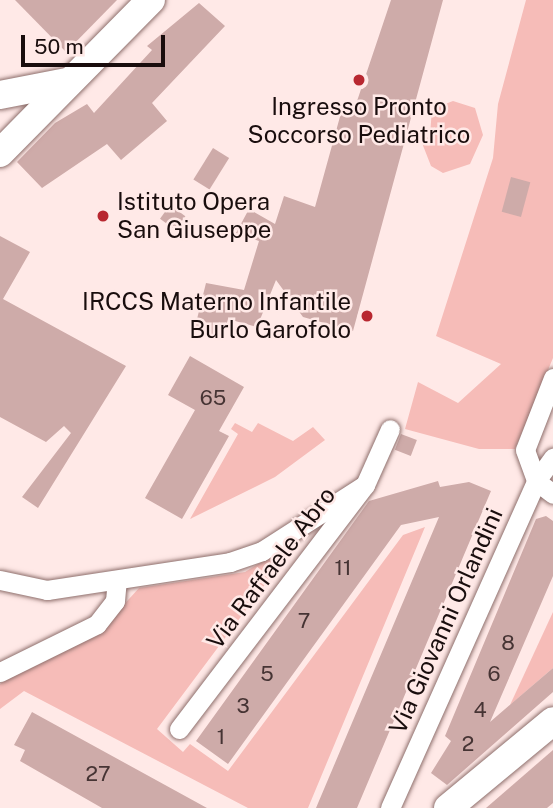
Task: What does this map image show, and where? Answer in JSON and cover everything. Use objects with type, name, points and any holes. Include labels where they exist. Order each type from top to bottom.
[{"type":"main road","points":[[0,153],[23,116],[73,79],[150,0]]},
{"type":"main road","points":[[0,95],[16,88],[23,116]]},
{"type":"main road","points":[[448,808],[553,721]]},
{"type":"street","points":[[553,378],[525,450],[531,473],[553,494]]},
{"type":"street","name":"Via Raffaele Abro","points":[[179,729],[365,485],[390,429]]},
{"type":"street","name":"Via Giovanni Orlandini","points":[[390,808],[531,473],[553,458]]},
{"type":"street","points":[[0,580],[33,590],[230,562],[262,551],[365,485]]},
{"type":"street","points":[[0,672],[97,624],[115,601],[117,580]]},
{"type":"shaded area","points":[[526,0],[553,0],[553,358],[515,449],[479,449],[405,429],[418,382],[458,403],[501,364],[436,336],[493,158],[498,104]]},
{"type":"shaded area","points":[[453,101],[475,108],[483,135],[470,164],[443,173],[431,166],[422,143],[430,135],[432,109]]},
{"type":"shaded area","points":[[235,423],[252,432],[258,423],[293,441],[313,427],[325,440],[275,477],[190,519],[238,434],[231,429]]},
{"type":"shaded area","points":[[425,527],[308,808],[248,808],[24,691],[0,709],[0,684],[10,675],[99,632],[139,588],[245,572],[299,539],[157,729],[183,752],[190,744],[228,771],[403,535]]},
{"type":"shaded area","points":[[553,612],[553,668],[510,705]]},
{"type":"building","points":[[15,0],[117,0],[66,52]]},
{"type":"building","points":[[391,0],[443,0],[353,331],[303,317],[276,280],[257,327],[228,319],[223,337],[194,331],[206,283],[244,290],[259,241],[236,233],[249,209],[275,224],[284,196],[315,207],[341,113],[352,116]]},
{"type":"building","points":[[199,3],[225,26],[152,103],[167,121],[121,160],[107,144],[42,188],[17,162],[55,123],[87,104],[94,113],[152,50],[147,46]]},
{"type":"building","points":[[213,148],[229,158],[210,189],[193,179]]},
{"type":"building","points":[[511,177],[530,182],[521,217],[502,212]]},
{"type":"building","points":[[170,205],[185,216],[175,230],[160,219]]},
{"type":"building","points":[[0,236],[30,252],[3,299],[126,366],[38,508],[22,497],[71,433],[64,426],[46,442],[0,417]]},
{"type":"building","points":[[190,356],[244,387],[219,431],[229,436],[182,519],[145,498],[195,410],[168,395]]},
{"type":"building","points":[[401,434],[417,440],[411,456],[395,450]]},
{"type":"building","points":[[438,481],[440,487],[469,482],[491,491],[357,808],[316,808],[439,517],[401,525],[228,764],[196,741],[369,501]]},
{"type":"building","points":[[546,516],[553,521],[553,576],[490,722],[553,668],[553,692],[447,785],[431,773],[451,741],[445,736],[536,519]]},
{"type":"building","points":[[32,712],[207,808],[102,808],[20,761],[25,750],[14,745]]},
{"type":"building","points":[[553,750],[553,803],[547,808],[486,808]]},
{"type":"place","name":"Ingresso Pronto Soccorso Pediatrico","points":[[359,80]]},
{"type":"place","name":"Istituto Opera San Giuseppe","points":[[103,216]]},
{"type":"place","name":"IRCCS Materno Infantile Burlo Garofolo","points":[[367,316]]}]
